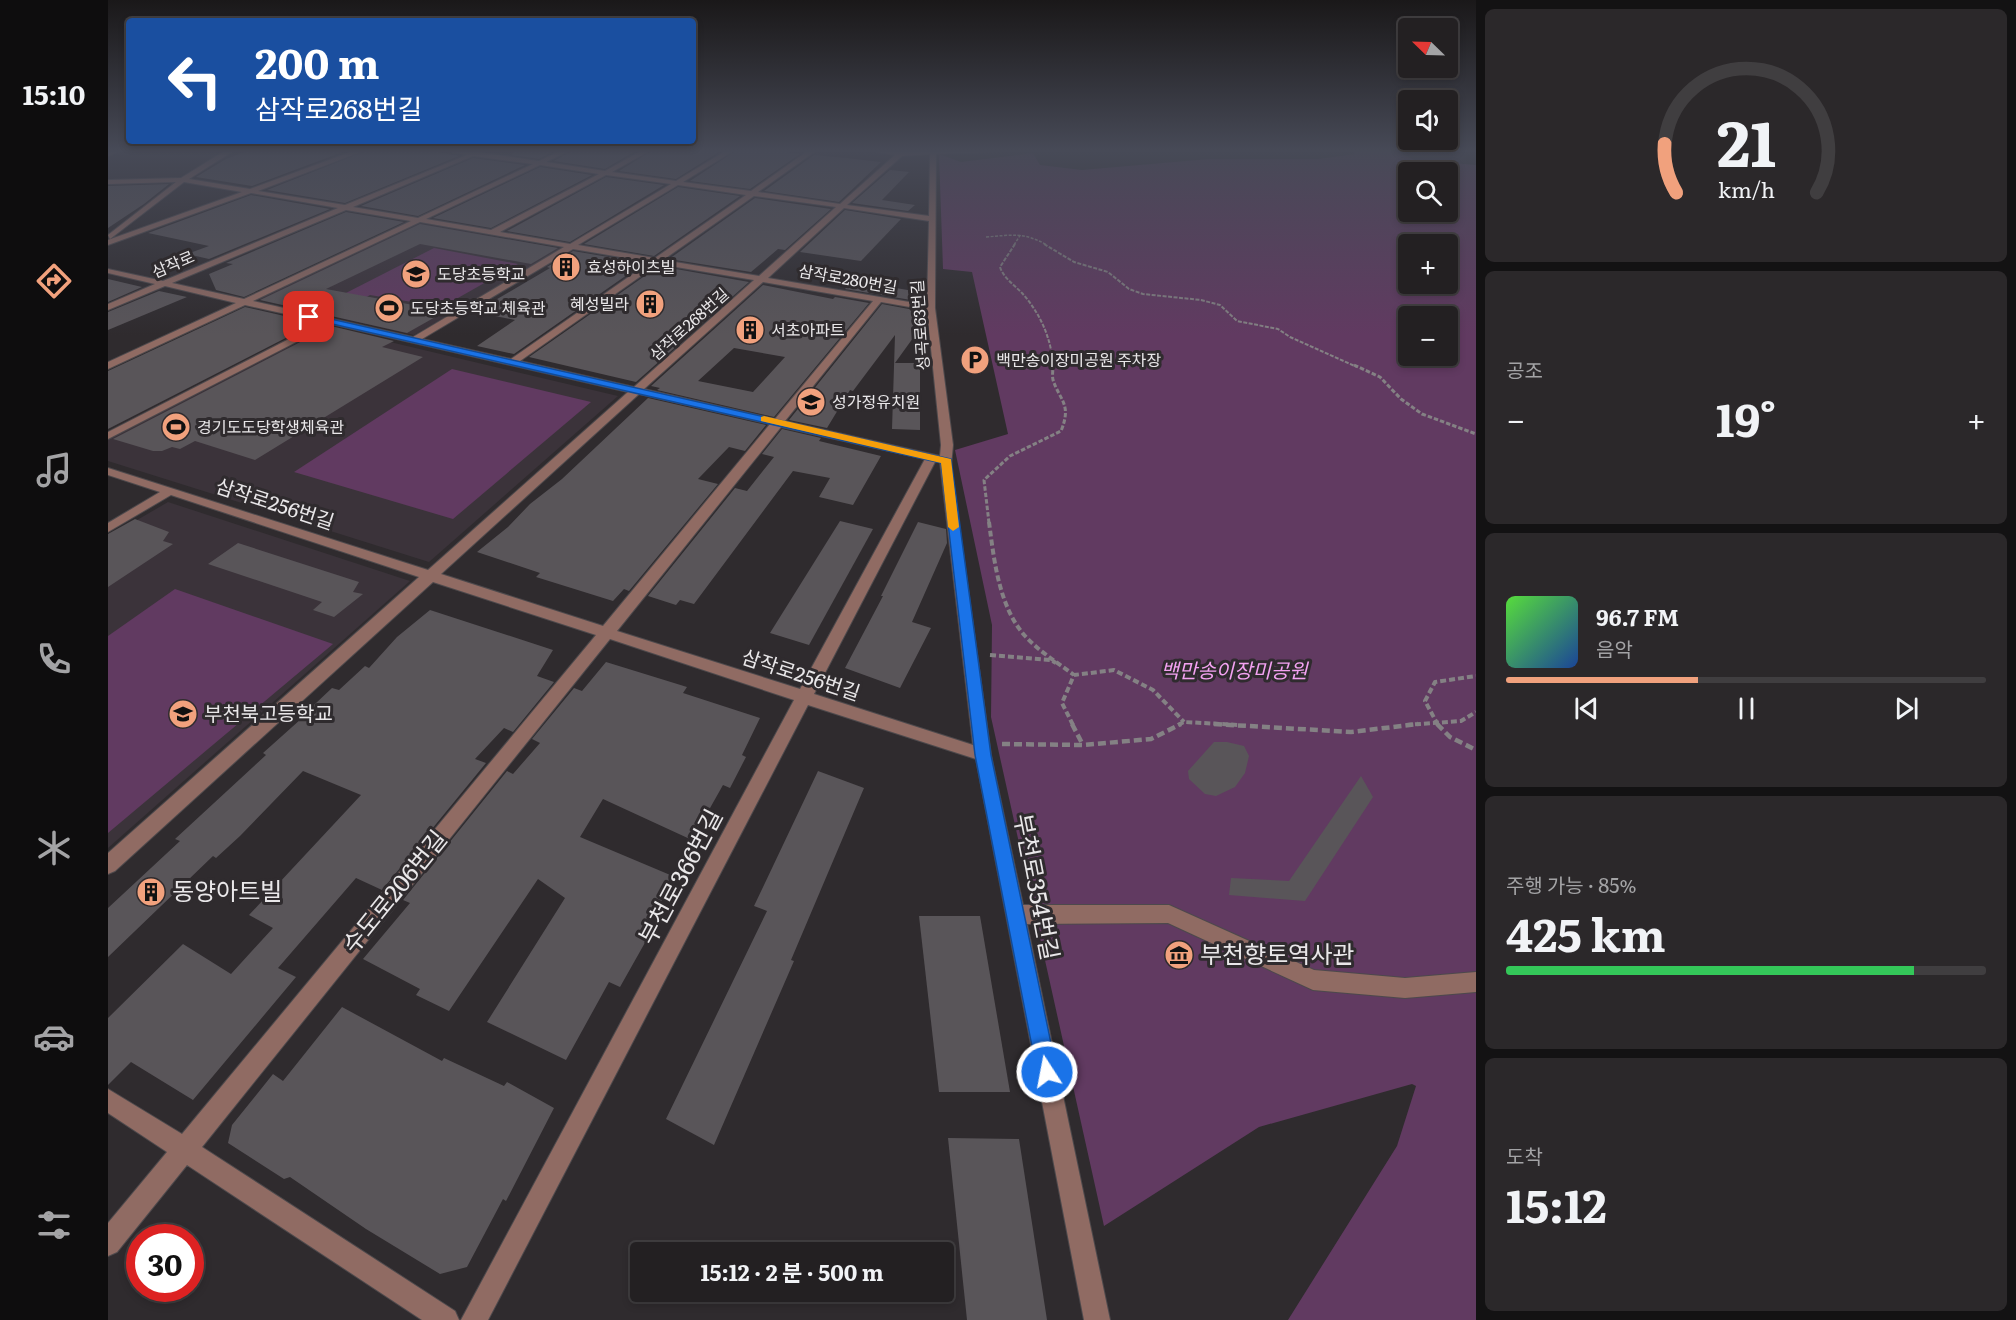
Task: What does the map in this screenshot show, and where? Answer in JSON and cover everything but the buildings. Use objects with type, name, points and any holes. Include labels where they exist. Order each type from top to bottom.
[{"type":"street","points":[[108,241],[145,212]]},
{"type":"street","points":[[108,241],[191,212]]},
{"type":"street","name":"삼작로","points":[[108,307],[337,212]]},
{"type":"street","name":"삼작로280번길","points":[[368,212],[931,308]]},
{"type":"street","points":[[108,366],[437,212]]},
{"type":"street","points":[[492,233],[532,212]]},
{"type":"street","points":[[415,340],[630,212]]},
{"type":"street","points":[[513,363],[728,212]]},
{"type":"street","name":"삼작로280번길","points":[[760,280],[837,212]]},
{"type":"street","points":[[881,212],[932,219]]},
{"type":"street","name":"성곡로63번길","points":[[932,212],[931,308],[939,459]]},
{"type":"street","points":[[108,271],[939,459]]},
{"type":"street","name":"삼작로268번길","points":[[637,390],[760,280]]},
{"type":"street","points":[[606,633],[878,300]]},
{"type":"street","points":[[108,436],[331,321]]},
{"type":"street","points":[[108,865],[637,390]]},
{"type":"street","name":"부천로354번길","points":[[939,459],[945,466],[982,750],[1097,1320]]},
{"type":"street","name":"부천로366번길","points":[[474,1320],[806,698],[939,459]]},
{"type":"street","name":"삼작로256번길","points":[[108,471],[806,698],[982,750]]},
{"type":"street","points":[[108,528],[170,491]]},
{"type":"street","name":"수도로206번길","points":[[108,1243],[606,633]]},
{"type":"street","points":[[1015,915],[1169,914],[1313,981],[1405,988],[1476,982]]},
{"type":"street","points":[[108,1100],[446,1320]]},
{"type":"path","points":[[1021,234],[1000,267],[1002,273],[1036,311],[1046,326],[1054,361],[1053,380],[1061,392],[1063,402],[1064,426],[1061,431],[1020,449],[994,467],[984,480],[988,514],[1005,601],[1010,611],[1021,631],[1074,675]]},
{"type":"path","points":[[986,237],[1021,234],[1031,236],[1074,262],[1108,272],[1129,289],[1143,294],[1201,300],[1220,305],[1238,321],[1278,329],[1290,337],[1380,376],[1401,399],[1422,414],[1476,434]]},
{"type":"path","points":[[970,654],[1051,660],[1074,675],[1114,670],[1153,690],[1184,722]]},
{"type":"path","points":[[1074,675],[1062,703],[1083,745]]},
{"type":"path","points":[[1476,676],[1435,682],[1425,701],[1433,722],[1456,740],[1476,750]]},
{"type":"path","points":[[982,750],[1151,739],[1184,722],[1352,732],[1433,722],[1461,721],[1476,712]]},
{"type":"shaded area","name":"도당초등학교","points":[[420,223],[562,249],[414,335],[259,299]]},
{"type":"shaded area","points":[[327,327],[618,396],[429,562],[108,461],[108,439]]},
{"type":"shaded area","name":"부천북고등학교","points":[[168,502],[410,581],[108,848],[108,537]]},
{"type":"green space","name":"백만송이장미공원","points":[[941,212],[1398,212],[1398,222],[1458,222],[1458,212],[1476,212],[1476,1320],[1288,1320],[1397,1146],[1416,1086],[1412,1084],[1259,1127],[1104,1226],[991,717],[992,625],[955,450],[1008,434],[972,272],[943,269]]},
{"type":"green space","points":[[434,248],[518,264],[442,307],[370,295],[363,299],[342,295]]},
{"type":"green space","points":[[452,369],[591,402],[453,519],[294,472]]},
{"type":"green space","points":[[175,589],[333,644],[108,833],[108,636]]},
{"type":"slow traffic","points":[[764,419],[947,461],[945,466],[953,527]]},
{"type":"place","name":"효성하이츠빌","points":[[566,267]]},
{"type":"place","name":"도당초등학교","points":[[416,274]]},
{"type":"place","name":"혜성빌라","points":[[650,304]]},
{"type":"place","name":"도당초등학교 체육관","points":[[389,308]]},
{"type":"place","name":"서초아파트","points":[[750,330]]},
{"type":"place","name":"백만송이장미공원 주차장","points":[[975,360]]},
{"type":"place","name":"성가정유치원","points":[[811,402]]},
{"type":"place","name":"경기도도당학생체육관","points":[[176,427]]},
{"type":"place","name":"부천북고등학교","points":[[183,714]]},
{"type":"place","name":"동양아트빌","points":[[151,892]]},
{"type":"place","name":"부천향토역사관","points":[[1179,955]]},
{"type":"route","points":[[309,317],[947,461],[945,466],[983,755],[1047,1072]]}]
